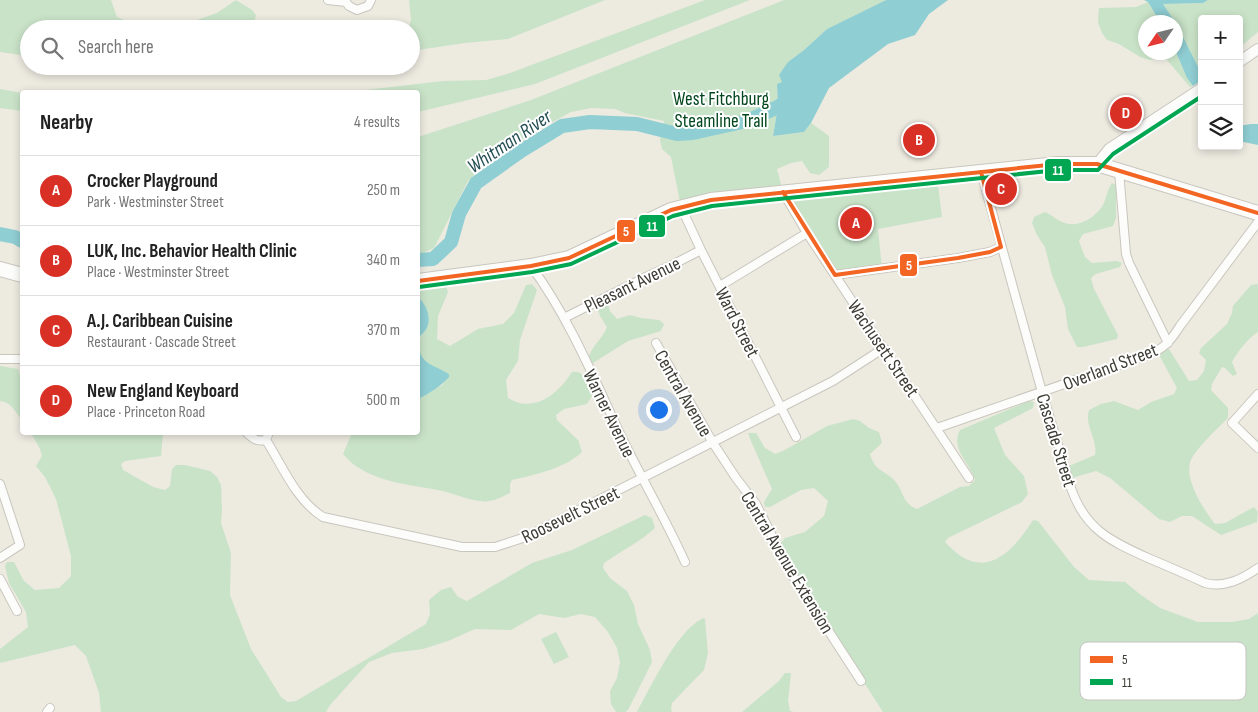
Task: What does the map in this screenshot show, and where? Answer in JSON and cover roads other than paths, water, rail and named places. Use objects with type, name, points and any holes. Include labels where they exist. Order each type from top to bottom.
[{"type":"highway","points":[[420,281],[531,266],[572,257],[661,214],[681,206],[711,200],[1058,164],[1097,164],[1258,213]]},
{"type":"highway","points":[[0,269],[20,274]]},
{"type":"main road","points":[[1242,60],[1258,49]]},
{"type":"main road","points":[[1097,164],[1109,150],[1198,91]]},
{"type":"street","points":[[328,0],[346,1],[349,6],[357,10],[368,6],[371,0]]},
{"type":"street","points":[[1119,171],[1126,254],[1168,343]]},
{"type":"street","name":"Cascade Street","points":[[981,172],[1042,392],[1076,502],[1088,520],[1099,532],[1120,546],[1208,584],[1219,585],[1236,582],[1258,568]]},
{"type":"street","name":"Wachusett Street","points":[[782,192],[807,233],[969,478]]},
{"type":"street","name":"Ward Street","points":[[681,206],[700,250],[796,437]]},
{"type":"street","name":"Overland Street","points":[[937,428],[1145,356],[1168,343],[1258,222]]},
{"type":"street","points":[[720,286],[807,233]]},
{"type":"street","points":[[835,275],[958,258],[990,252],[1002,247]]},
{"type":"street","name":"Pleasant Avenue","points":[[564,318],[700,250]]},
{"type":"street","name":"Warner Avenue","points":[[531,266],[549,291],[564,318],[642,479],[671,530],[685,562]]},
{"type":"street","name":"Central Avenue","points":[[656,343],[713,443]]},
{"type":"street","name":"Roosevelt Street","points":[[249,435],[253,439],[260,441],[268,436],[302,501],[322,517],[462,548],[495,547],[526,537],[713,443],[833,381],[884,348]]},
{"type":"street","points":[[0,359],[20,359]]},
{"type":"street","points":[[1258,394],[1232,423],[1258,448]]},
{"type":"street","name":"Central Avenue Extension","points":[[713,443],[756,504],[791,573],[861,681]]},
{"type":"street","points":[[0,484],[20,545],[0,558]]},
{"type":"street","points":[[0,580],[18,611]]},
{"type":"water","points":[[886,0],[948,0],[929,14],[915,35],[888,44],[829,88],[811,123],[804,132],[773,136],[778,107],[777,84],[782,82],[779,75],[788,62],[827,29]]},
{"type":"water","points":[[1144,0],[1208,0],[1203,3],[1163,4],[1170,15],[1156,15],[1148,2]]},
{"type":"water","points":[[1183,37],[1198,67],[1198,83],[1193,86],[1187,78],[1179,60],[1183,60]]},
{"type":"water","points":[[1258,124],[1258,145],[1243,142],[1243,125]]},
{"type":"water","points":[[420,299],[426,308],[429,318],[425,331],[420,337]]},
{"type":"water","points":[[420,352],[428,363],[449,374],[449,377],[435,389],[420,398]]},
{"type":"waterway","name":"Whitman River","points":[[420,260],[433,259],[451,242],[459,214],[476,183],[521,151],[562,126],[590,122],[637,124],[677,134],[693,133],[747,121],[778,107],[793,96]]},
{"type":"waterway","name":"Whitman River","points":[[0,234],[20,240]]},
{"type":"place","name":"New England Keyboard","points":[[1126,113]]},
{"type":"place","name":"LUK, Inc. Behavior Health Clinic","points":[[919,140]]},
{"type":"place","name":"A.J. Caribbean Cuisine","points":[[1001,189]]},
{"type":"place","name":"Crocker Playground","points":[[856,223]]},
{"type":"park label","name":"West Fitchburg Steamline Trail","points":[[721,109]]}]
